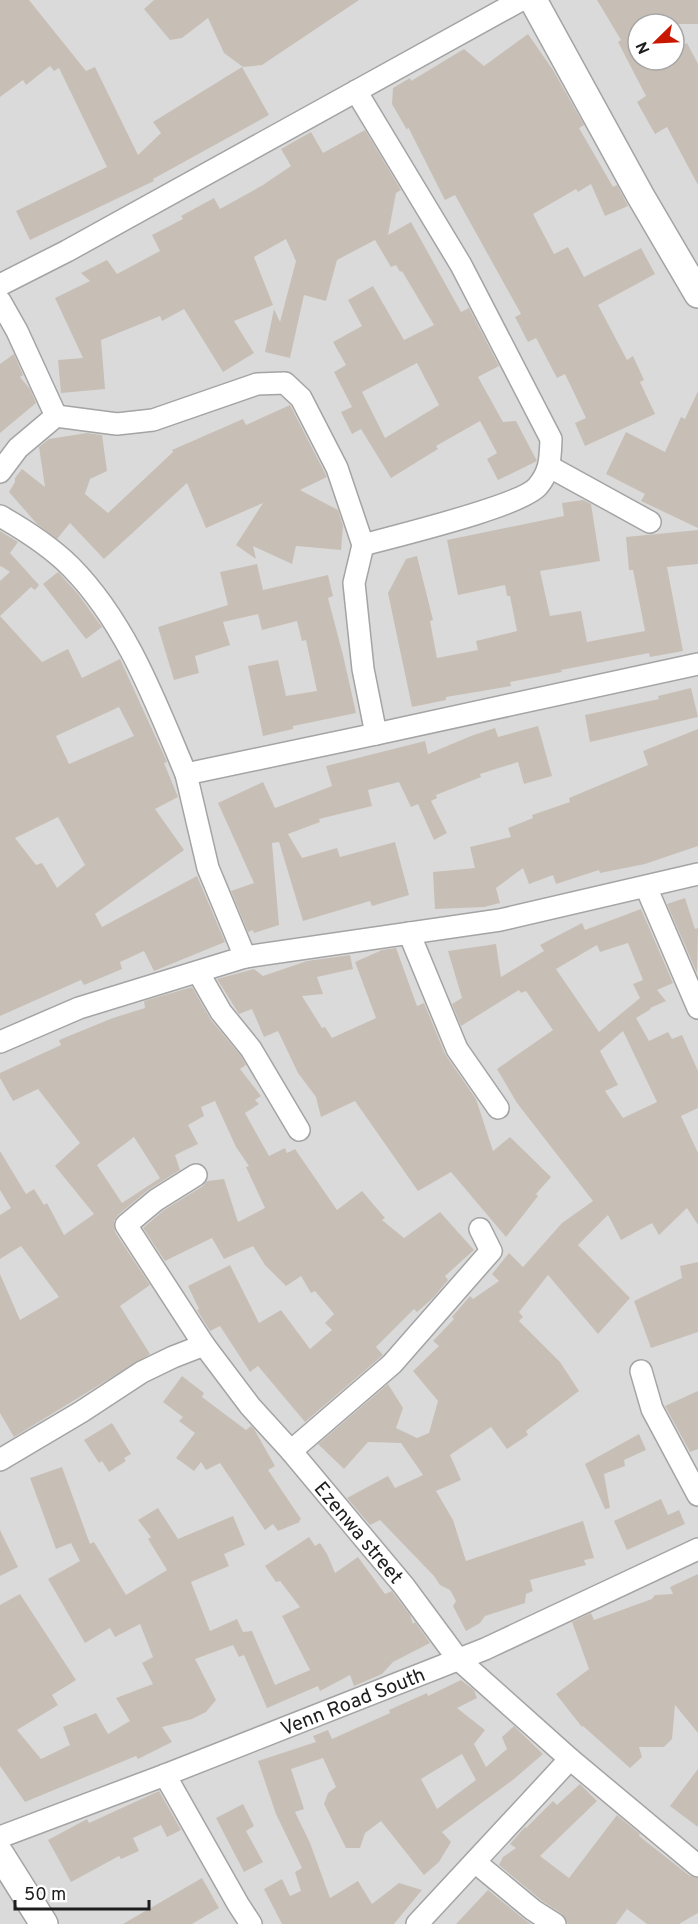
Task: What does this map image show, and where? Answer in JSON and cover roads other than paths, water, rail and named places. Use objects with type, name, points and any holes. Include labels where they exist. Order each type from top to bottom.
[{"type":"street","points":[[0,285],[77,245],[521,0]]},
{"type":"street","points":[[533,0],[640,195],[698,294]]},
{"type":"street","points":[[356,91],[461,265],[551,439],[550,467],[537,488],[513,502],[363,545]]},
{"type":"street","points":[[0,301],[17,331],[56,416]]},
{"type":"street","points":[[0,472],[18,448],[56,416],[117,424],[153,420],[257,384],[285,384],[301,398],[337,468],[363,545],[354,583],[363,669],[376,734]]},
{"type":"street","points":[[550,467],[650,522]]},
{"type":"street","points":[[0,516],[25,530],[70,565],[106,608],[142,670],[186,774],[208,867],[245,957]]},
{"type":"street","points":[[186,774],[698,664]]},
{"type":"street","points":[[0,1042],[80,1008],[245,957],[500,920],[698,874]]},
{"type":"street","points":[[646,887],[698,1008]]},
{"type":"street","points":[[409,933],[457,1049],[498,1108]]},
{"type":"street","points":[[198,972],[221,1012],[251,1049],[299,1130]]},
{"type":"street","name":"Ezenwa street","points":[[196,1175],[156,1200],[126,1226],[204,1345],[250,1406],[291,1451],[404,1586],[458,1659],[570,1760],[698,1866]]},
{"type":"street","points":[[291,1451],[392,1364],[491,1251],[480,1229]]},
{"type":"street","points":[[0,1460],[81,1412],[142,1372],[204,1345]]},
{"type":"street","points":[[640,1371],[652,1409],[698,1494]]},
{"type":"street","name":"Venn Road South","points":[[0,1837],[165,1775],[485,1649],[698,1549]]},
{"type":"street","points":[[417,1924],[570,1760]]},
{"type":"street","points":[[165,1775],[251,1924]]},
{"type":"street","points":[[0,1854],[44,1924]]},
{"type":"street","points":[[475,1862],[533,1910],[555,1924]]}]
